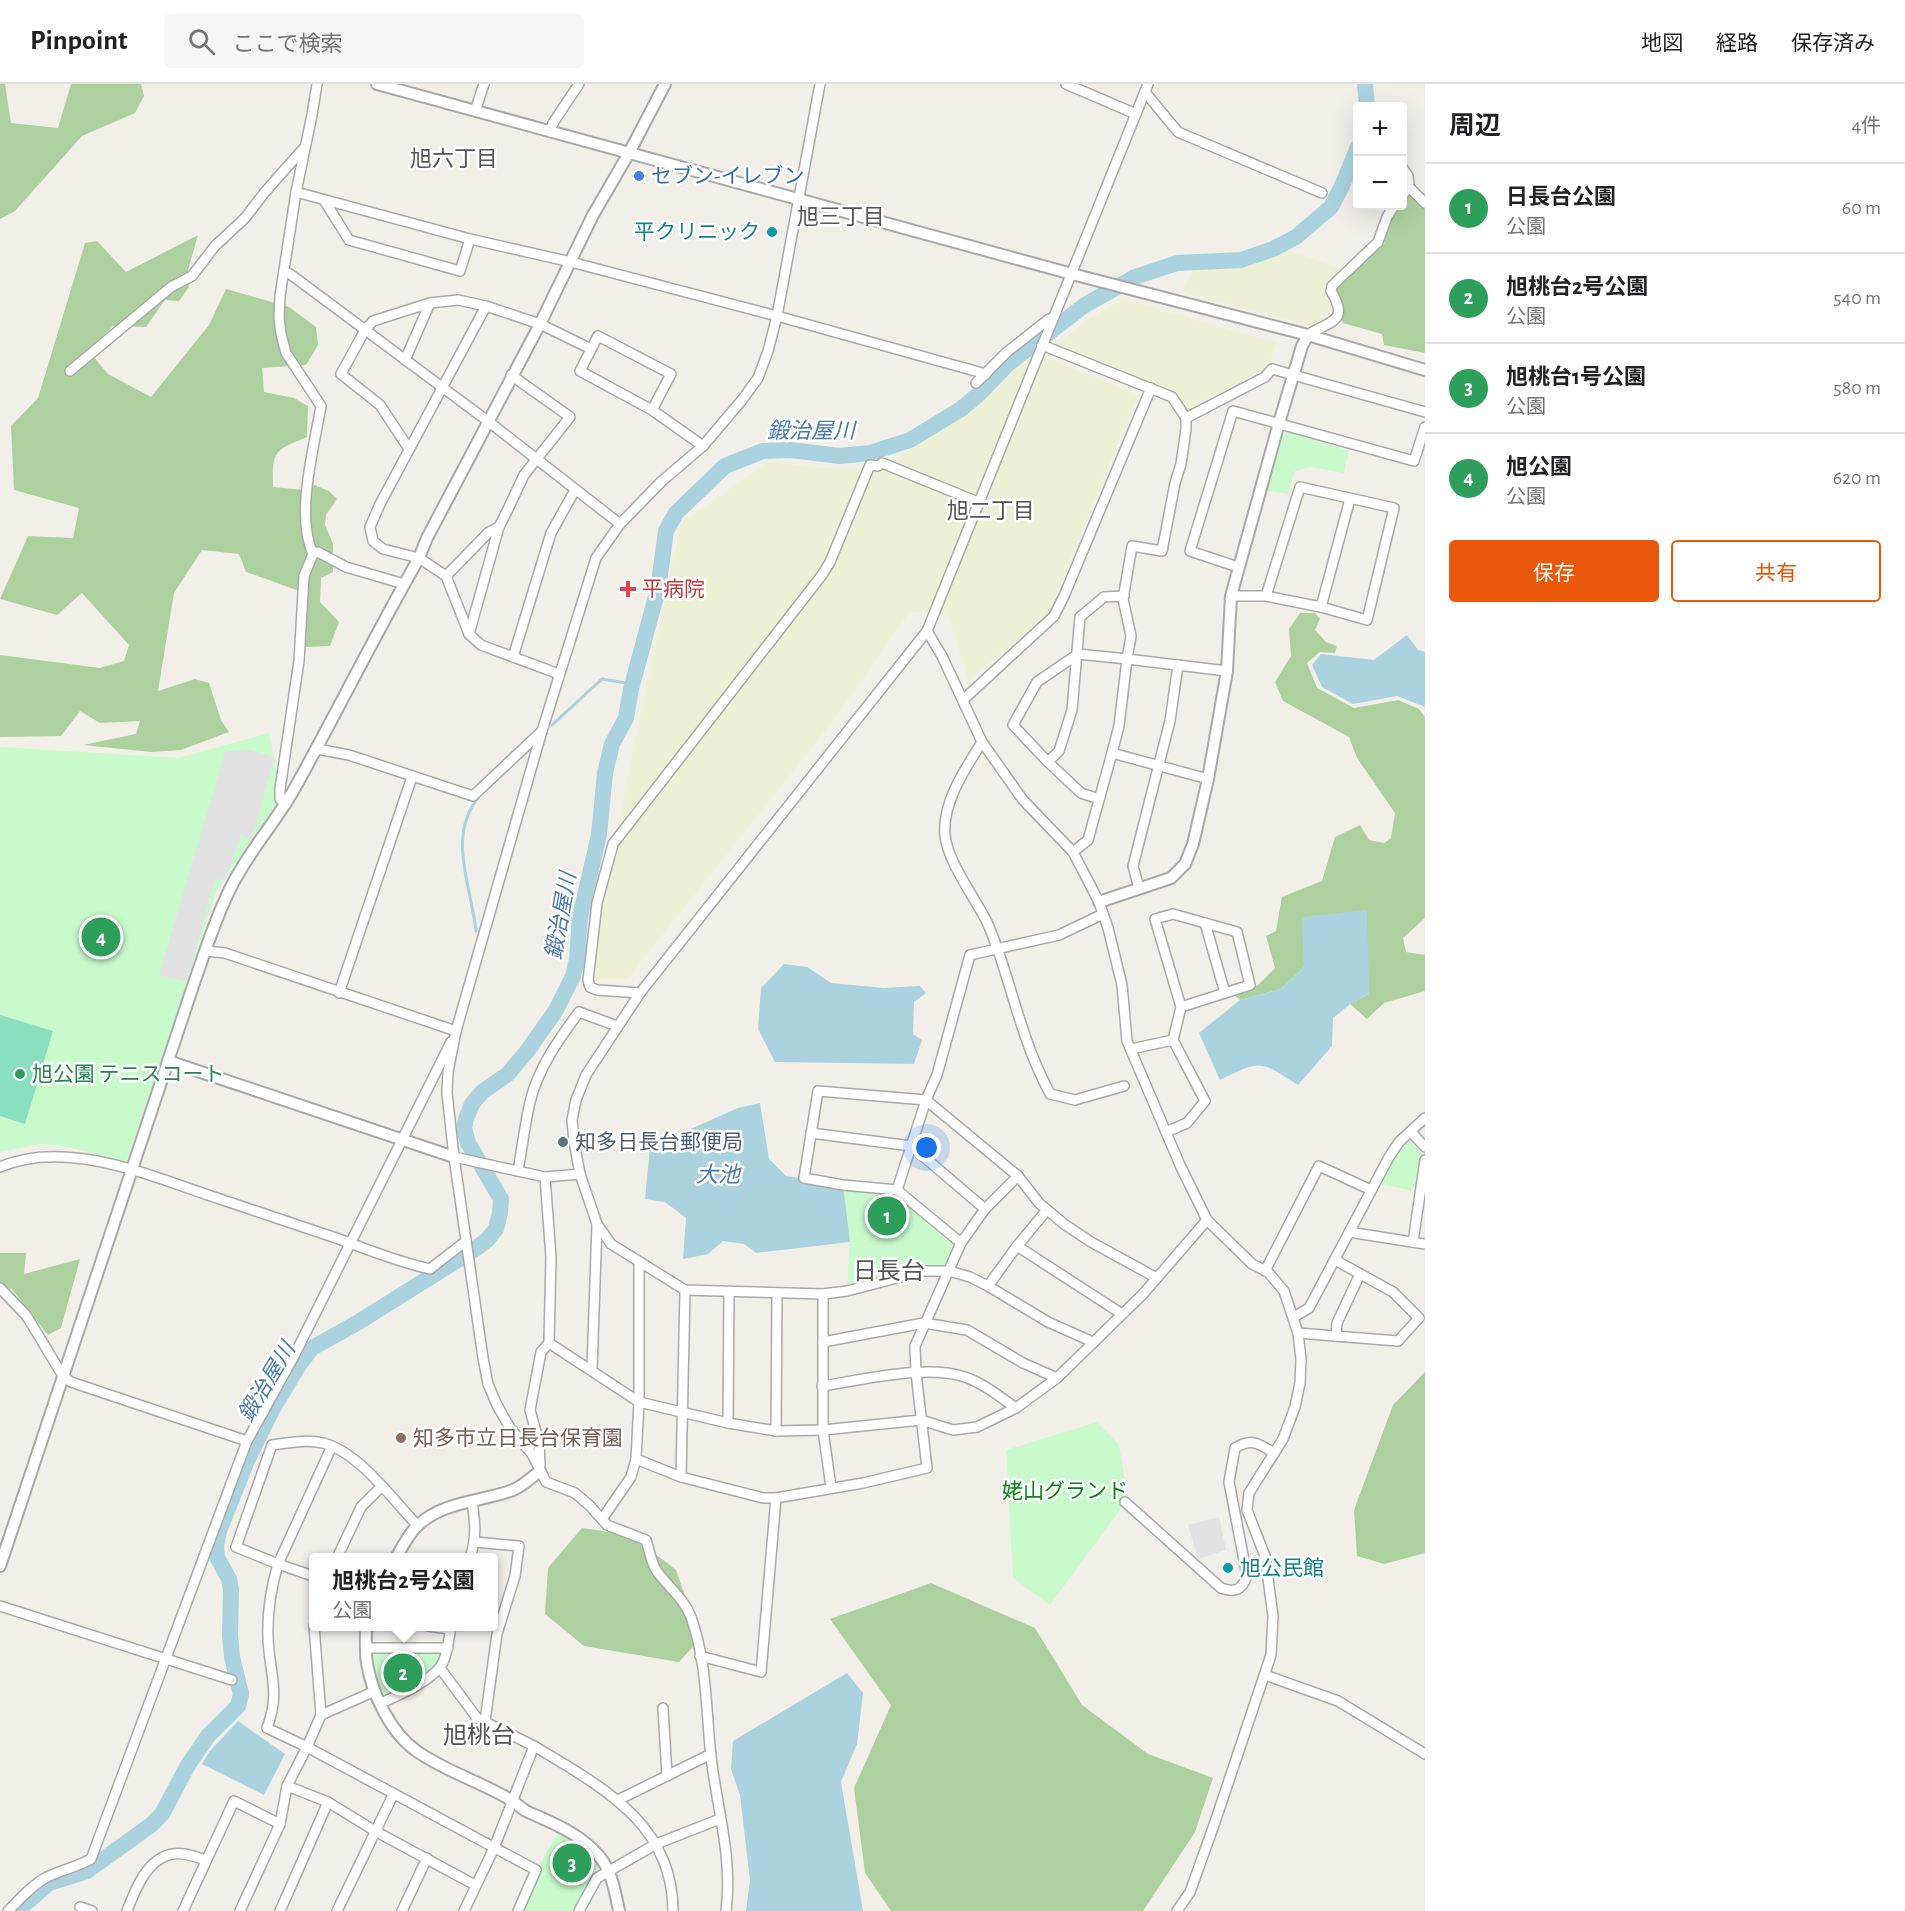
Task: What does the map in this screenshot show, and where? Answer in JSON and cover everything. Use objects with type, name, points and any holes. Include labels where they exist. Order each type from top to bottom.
[{"type":"street","points":[[286,804],[279,799],[299,661],[304,576],[313,554],[306,534],[305,509],[321,406],[292,363],[281,334],[280,296],[303,149],[317,84]]},
{"type":"street","points":[[377,84],[416,89],[475,111],[550,132],[1109,284],[1308,335],[1425,370]]},
{"type":"street","points":[[475,111],[484,84]]},
{"type":"street","points":[[550,132],[579,84]]},
{"type":"street","points":[[0,1566],[168,1061],[230,888],[271,822],[286,804],[419,558],[427,538],[489,422],[511,375],[540,324],[593,215],[665,84]]},
{"type":"street","points":[[726,1911],[728,1872],[711,1754],[704,1673],[690,1614],[655,1569],[646,1540],[607,1525],[575,1493],[546,1482],[532,1454],[510,1428],[489,1384],[454,1156],[447,1094],[448,1071],[456,1031],[542,731],[596,558],[620,524],[662,481],[703,446],[758,378],[777,316],[820,84]]},
{"type":"street","points":[[1066,84],[1136,114]]},
{"type":"street","points":[[1093,1342],[1048,1322],[970,1277],[950,1271],[924,1271],[847,1291],[824,1294],[685,1290],[611,1244],[597,1224],[580,1174],[572,1120],[576,1100],[586,1075],[640,993],[927,631],[1146,88]]},
{"type":"street","points":[[1146,88],[1178,132],[1323,193]]},
{"type":"street","points":[[70,371],[171,287],[192,276],[215,246],[245,218],[303,149]]},
{"type":"street","points":[[1407,174],[1409,187],[1425,203]]},
{"type":"street","points":[[296,192],[470,239],[571,262],[777,316],[986,374]]},
{"type":"street","points":[[324,200],[349,240],[460,271],[470,239]]},
{"type":"street","points":[[1098,902],[1171,878],[1185,864],[1193,844],[1208,779],[1227,671],[1231,596],[1293,375],[1308,335],[1332,324],[1338,317],[1339,310],[1330,291],[1332,286],[1378,243],[1391,210]]},
{"type":"street","points":[[284,273],[290,274],[489,422],[620,524]]},
{"type":"street","points":[[409,449],[380,405],[341,374],[365,330],[373,321],[430,303],[459,300],[486,306],[540,324],[591,349]]},
{"type":"street","points":[[405,360],[430,303]]},
{"type":"street","points":[[486,306],[380,504],[370,527],[374,541],[382,549],[419,558],[446,576],[469,634],[481,645],[559,674]]},
{"type":"street","points":[[976,383],[1007,352],[1048,319],[1052,320]]},
{"type":"street","points":[[652,410],[670,374],[598,336],[580,371],[652,410],[703,446]]},
{"type":"street","points":[[1043,344],[1172,397],[1186,418],[1180,464],[1162,551],[1132,546],[1124,596],[1131,636],[1119,726],[1088,840],[1073,852]]},
{"type":"street","points":[[1186,418],[1265,377],[1272,369],[1425,412]]},
{"type":"street","points":[[469,634],[500,527],[524,475],[570,417],[511,375]]},
{"type":"street","points":[[963,700],[1054,616],[1151,388]]},
{"type":"street","points":[[1238,567],[1190,551],[1233,411],[1414,461],[1425,427]]},
{"type":"street","points":[[640,993],[597,990],[590,987],[588,980],[597,903],[613,844],[822,575],[830,562],[870,465],[878,466],[882,463],[978,502]]},
{"type":"street","points":[[1231,596],[1266,596],[1321,607],[1368,620],[1394,508],[1300,487],[1266,596]]},
{"type":"street","points":[[513,657],[552,533],[575,490]]},
{"type":"street","points":[[1321,607],[1350,499]]},
{"type":"street","points":[[446,576],[489,532],[500,527]]},
{"type":"street","points":[[313,554],[318,552],[346,567],[404,585]]},
{"type":"street","points":[[1048,762],[1059,751],[1072,710],[1080,617],[1104,597],[1124,596]]},
{"type":"street","points":[[927,631],[942,656],[982,742],[1023,800],[1073,852],[1098,902],[1122,985],[1128,1041],[1166,1132],[1207,1220],[1252,1264],[1265,1271],[1284,1291],[1298,1333],[1301,1359],[1295,1407],[1283,1439],[1249,1494],[1247,1510],[1265,1556],[1273,1616],[1271,1655],[1190,1892],[1177,1911]]},
{"type":"street","points":[[1099,799],[1081,793],[1013,725],[1037,682],[1078,654],[1227,671]]},
{"type":"street","points":[[1139,888],[1133,866],[1160,766],[1170,721],[1178,665]]},
{"type":"street","points":[[316,748],[349,755],[473,796],[542,731]]},
{"type":"street","points":[[982,742],[967,766],[948,807],[945,836],[954,864],[986,920],[998,949],[1033,1057],[1050,1095],[1075,1100],[1124,1086]]},
{"type":"street","points":[[1112,753],[1208,779]]},
{"type":"street","points":[[339,993],[412,777]]},
{"type":"street","points":[[897,1190],[926,1100],[937,1076],[970,955],[1059,935],[1103,914]]},
{"type":"street","points":[[1166,1132],[1187,1123],[1205,1101],[1173,1040],[1181,1007],[1155,919],[1173,914],[1237,932],[1250,985],[1181,1007]]},
{"type":"street","points":[[1205,923],[1225,993]]},
{"type":"street","points":[[206,951],[225,953],[456,1031]]},
{"type":"street","points":[[518,1171],[530,1100],[547,1058],[561,1036],[579,1012],[617,1026]]},
{"type":"street","points":[[8,1911],[23,1895],[48,1876],[77,1867],[91,1859],[247,1441],[294,1356],[456,1031]]},
{"type":"street","points":[[1131,1049],[1173,1040]]},
{"type":"street","points":[[168,1061],[454,1156],[545,1176],[580,1174]]},
{"type":"street","points":[[961,1243],[897,1190],[804,1178],[818,1090],[926,1100],[1018,1176],[1047,1210],[1091,1242],[1155,1277]]},
{"type":"street","points":[[1294,1317],[1309,1308],[1394,1149],[1425,1118]]},
{"type":"street","points":[[1411,1132],[1425,1147]]},
{"type":"street","points":[[811,1133],[911,1146],[985,1209]]},
{"type":"street","points":[[0,1167],[39,1157],[97,1161],[404,1263],[430,1269],[466,1241]]},
{"type":"street","points":[[1413,1242],[1425,1160]]},
{"type":"street","points":[[1265,1271],[1319,1166],[1371,1190]]},
{"type":"street","points":[[540,1471],[539,1443],[531,1410],[542,1352],[549,1343],[551,1257],[545,1176]]},
{"type":"street","points":[[636,1459],[681,1477],[763,1498],[776,1498],[831,1487],[863,1484],[927,1468],[915,1346],[961,1243],[985,1209],[1018,1176]]},
{"type":"street","points":[[988,1286],[1047,1210]]},
{"type":"street","points":[[549,1343],[639,1402],[728,1423],[776,1431],[823,1430],[921,1420],[953,1430],[977,1428],[1017,1408],[1056,1378],[1143,1294],[1155,1277],[1207,1220]]},
{"type":"street","points":[[592,1370],[597,1224]]},
{"type":"street","points":[[1349,1232],[1425,1244]]},
{"type":"street","points":[[1017,1246],[1122,1314]]},
{"type":"street","points":[[1298,1333],[1398,1341],[1419,1317],[1393,1292],[1335,1260]]},
{"type":"street","points":[[602,1519],[632,1477],[636,1459],[639,1402],[639,1263]]},
{"type":"street","points":[[1336,1336],[1337,1323],[1360,1274]]},
{"type":"street","points":[[0,1288],[26,1315],[63,1376],[71,1382],[247,1441]]},
{"type":"street","points":[[681,1477],[685,1290]]},
{"type":"street","points":[[728,1423],[729,1292]]},
{"type":"street","points":[[776,1431],[777,1293]]},
{"type":"street","points":[[824,1294],[823,1430],[831,1487]]},
{"type":"street","points":[[823,1342],[924,1323],[967,1330],[1023,1363],[1056,1378]]},
{"type":"street","points":[[822,1386],[943,1371],[967,1377],[1017,1408]]},
{"type":"street","points":[[309,1575],[236,1547],[272,1445],[301,1441],[321,1442],[332,1446],[357,1462],[418,1526]]},
{"type":"street","points":[[1125,1502],[1221,1588],[1237,1591],[1244,1585],[1247,1576],[1229,1482],[1235,1448],[1246,1442],[1257,1443],[1274,1453]]},
{"type":"street","points":[[332,1446],[278,1564],[272,1585],[268,1612],[269,1655],[275,1700],[267,1728],[307,1747],[536,1870],[518,1911]]},
{"type":"street","points":[[398,1553],[418,1526],[443,1509],[516,1490],[540,1471]]},
{"type":"street","points":[[339,1553],[361,1507],[381,1487]]},
{"type":"street","points":[[700,1656],[761,1672],[776,1498]]},
{"type":"street","points":[[471,1501],[476,1524],[475,1542],[471,1553]]},
{"type":"street","points":[[475,1542],[519,1546],[515,1576],[498,1631]]},
{"type":"street","points":[[0,1606],[232,1680]]},
{"type":"street","points":[[240,1911],[280,1824],[287,1786],[321,1715],[314,1631]]},
{"type":"street","points":[[366,1631],[367,1664],[375,1692],[392,1723],[406,1742],[417,1752],[447,1769],[512,1800],[523,1809],[562,1827],[582,1840],[599,1856],[609,1872],[619,1911]]},
{"type":"street","points":[[381,1703],[430,1677],[440,1668],[448,1648],[451,1631]]},
{"type":"street","points":[[485,1722],[498,1631]]},
{"type":"street","points":[[366,1648],[448,1648]]},
{"type":"street","points":[[440,1668],[477,1718],[534,1746],[593,1781],[618,1800],[656,1844],[669,1875],[673,1911]]},
{"type":"street","points":[[1265,1675],[1338,1701],[1425,1754]]},
{"type":"street","points":[[321,1715],[375,1692]]},
{"type":"street","points":[[663,1708],[667,1776]]},
{"type":"street","points":[[464,1911],[494,1848],[534,1746]]},
{"type":"street","points":[[618,1800],[711,1754]]},
{"type":"street","points":[[287,1786],[327,1802],[375,1831],[475,1885]]},
{"type":"street","points":[[337,1911],[393,1795]]},
{"type":"street","points":[[183,1911],[234,1801],[280,1824]]},
{"type":"street","points":[[280,1911],[327,1802]]},
{"type":"street","points":[[579,1911],[597,1878],[656,1844],[720,1819]]},
{"type":"street","points":[[127,1911],[147,1870],[165,1857],[181,1854],[206,1860]]},
{"type":"street","points":[[402,1911],[427,1858]]},
{"type":"street","points":[[80,1907],[92,1911]]},
{"type":"green space","points":[[0,84],[5,84],[11,123],[58,128],[71,84],[141,84],[144,96],[135,113],[82,136],[15,211],[0,219]]},
{"type":"green space","points":[[1411,194],[1425,196],[1425,353],[1384,345],[1382,334],[1343,323],[1341,319],[1343,307],[1335,290],[1384,244],[1390,221],[1399,210],[1407,210],[1407,199]]},
{"type":"green space","points":[[198,235],[188,270],[189,287],[179,301],[165,300],[146,327],[113,326],[89,351],[108,374],[151,397],[209,325],[226,289],[289,307],[316,327],[318,345],[306,365],[262,368],[264,392],[294,398],[308,406],[307,437],[277,453],[273,466],[273,487],[304,490],[312,484],[329,491],[337,499],[326,515],[325,525],[333,544],[333,572],[321,578],[320,602],[339,622],[330,646],[304,647],[305,593],[246,572],[239,554],[202,550],[174,593],[158,691],[195,679],[209,683],[221,720],[229,732],[181,750],[151,752],[83,745],[136,734],[140,721],[100,723],[80,711],[61,736],[0,737],[0,655],[100,668],[124,661],[129,645],[82,593],[57,615],[0,599],[28,536],[73,538],[79,508],[14,490],[11,426],[38,398],[85,243],[97,241],[126,272]]},
{"type":"green space","points":[[1287,250],[1341,268],[1341,272],[1325,287],[1325,291],[1336,302],[1332,320],[1316,327],[1182,292],[1194,270],[1239,266]]},
{"type":"green space","points":[[1124,299],[1277,343],[1268,367],[1261,374],[1205,400],[1188,413],[1184,412],[1178,398],[1055,346],[1088,319]]},
{"type":"green space","points":[[1026,354],[1039,354],[1138,395],[1048,613],[969,681],[945,608],[909,613],[833,721],[628,978],[588,980],[635,740],[681,523],[770,461],[815,468],[882,469],[967,411]]},
{"type":"green space","points":[[1289,432],[1349,451],[1344,473],[1310,467],[1295,471],[1288,494],[1264,490],[1284,434]]},
{"type":"green space","points":[[1300,613],[1315,613],[1320,619],[1315,630],[1326,642],[1337,646],[1335,653],[1320,652],[1307,663],[1317,688],[1354,708],[1398,700],[1419,709],[1425,717],[1425,918],[1403,938],[1406,952],[1425,955],[1425,991],[1384,1003],[1367,1019],[1350,1004],[1369,994],[1304,967],[1281,989],[1240,1000],[1235,996],[1258,985],[1275,968],[1266,936],[1276,931],[1282,897],[1322,881],[1335,837],[1360,825],[1369,840],[1384,843],[1391,838],[1395,813],[1357,758],[1349,737],[1283,701],[1275,682],[1291,656],[1289,629]]},
{"type":"green space","points":[[269,733],[280,799],[216,892],[173,1027],[126,1162],[65,1146],[40,1144],[0,1152],[0,747],[179,758]]},
{"type":"green space","name":"旭公園 テニスコート","points":[[0,1015],[53,1031],[25,1124],[0,1116]]},
{"type":"green space","points":[[1409,1141],[1422,1154],[1413,1191],[1376,1183],[1396,1151]]},
{"type":"green space","points":[[843,1185],[897,1190],[961,1243],[949,1271],[924,1271],[847,1291],[850,1242]]},
{"type":"green space","points":[[0,1253],[26,1253],[24,1274],[80,1259],[61,1328],[48,1335],[11,1288],[0,1298]]},
{"type":"green space","points":[[1425,1372],[1425,1553],[1384,1564],[1357,1556],[1354,1510],[1393,1405]]},
{"type":"green space","name":"姥山グランド","points":[[1097,1422],[1119,1445],[1128,1499],[1050,1605],[1013,1578],[1006,1450]]},
{"type":"green space","points":[[582,1528],[631,1535],[676,1570],[700,1639],[679,1662],[584,1646],[545,1614],[548,1568]]},
{"type":"green space","points":[[931,1583],[1035,1628],[1082,1705],[1148,1754],[1213,1778],[1195,1832],[1143,1911],[891,1911],[865,1873],[854,1788],[891,1705],[830,1619]]},
{"type":"green space","points":[[366,1648],[448,1648],[440,1668],[391,1699],[385,1695],[372,1677]]},
{"type":"green space","points":[[562,1827],[582,1840],[609,1872],[597,1878],[579,1911],[518,1911],[536,1870]]},
{"type":"shaded area","points":[[246,749],[274,757],[252,840],[241,835],[225,880],[215,879],[187,982],[159,975],[225,752]]},
{"type":"shaded area","points":[[1219,1517],[1226,1550],[1198,1559],[1188,1525]]},
{"type":"water","points":[[1407,635],[1418,650],[1425,652],[1425,707],[1397,696],[1353,704],[1322,687],[1312,665],[1321,654],[1374,660]]},
{"type":"water","points":[[1367,910],[1369,994],[1350,1004],[1333,1018],[1332,1046],[1298,1085],[1268,1067],[1260,1066],[1253,1066],[1220,1080],[1199,1033],[1240,1000],[1281,989],[1304,967],[1302,917]]},
{"type":"water","points":[[784,964],[807,967],[831,983],[884,988],[920,986],[926,993],[914,1002],[913,1034],[922,1040],[914,1064],[775,1062],[758,1029],[761,988]]},
{"type":"water","name":"大池","points":[[760,1103],[769,1159],[786,1176],[843,1185],[850,1242],[756,1253],[744,1244],[723,1241],[708,1254],[683,1259],[686,1218],[665,1202],[645,1199],[650,1147],[738,1108]]},
{"type":"water","points":[[847,1673],[863,1693],[857,1744],[841,1782],[863,1911],[746,1911],[750,1880],[740,1795],[731,1769],[733,1741]]},
{"type":"water","points":[[238,1721],[285,1754],[264,1795],[202,1764],[209,1752]]},
{"type":"waterway","name":"鍛治屋川","points":[[1365,84],[1367,102]]},
{"type":"waterway","name":"鍛治屋川","points":[[17,1911],[49,1883],[87,1871],[151,1825],[162,1814],[188,1765],[208,1736],[238,1706],[241,1694],[232,1657],[231,1590],[229,1579],[217,1557],[216,1546],[219,1531],[246,1463],[272,1410],[299,1365],[312,1348],[357,1323],[475,1249],[496,1229],[501,1199],[468,1143],[464,1128],[466,1119],[472,1104],[482,1092],[508,1074],[528,1050],[556,1010],[573,976],[577,959],[580,917],[599,835],[605,773],[612,744],[626,718],[631,689],[658,589],[666,531],[676,513],[725,466],[763,451],[790,450],[840,456],[870,453],[910,440],[961,409],[1009,363],[1085,305],[1135,277],[1177,263],[1241,260],[1273,249],[1296,237],[1331,207],[1354,156]]},
{"type":"waterway","points":[[552,725],[602,679],[632,684]]},
{"type":"waterway","points":[[476,931],[462,844],[464,827],[480,795]]},
{"type":"place","name":"セブン-イレブン","points":[[639,176]]},
{"type":"place","name":"平クリニック","points":[[772,232]]},
{"type":"place","name":"平病院","points":[[628,589]]},
{"type":"place","name":"旭公園","points":[[101,937]]},
{"type":"place","name":"旭公園 テニスコート","points":[[20,1074]]},
{"type":"place","name":"知多日長台郵便局","points":[[563,1142]]},
{"type":"place","name":"日長台公園","points":[[887,1216]]},
{"type":"place","name":"知多市立日長台保育園","points":[[401,1438]]},
{"type":"place","name":"旭公民館","points":[[1228,1568]]},
{"type":"place","name":"旭桃台2号公園","points":[[403,1673]]},
{"type":"place","name":"旭桃台1号公園","points":[[572,1863]]},
{"type":"district","name":"旭六丁目","points":[[454,159]]},
{"type":"district","name":"旭三丁目","points":[[841,217]]},
{"type":"district","name":"旭二丁目","points":[[991,511]]},
{"type":"district","name":"日長台","points":[[889,1272]]},
{"type":"district","name":"旭桃台","points":[[479,1736]]}]
